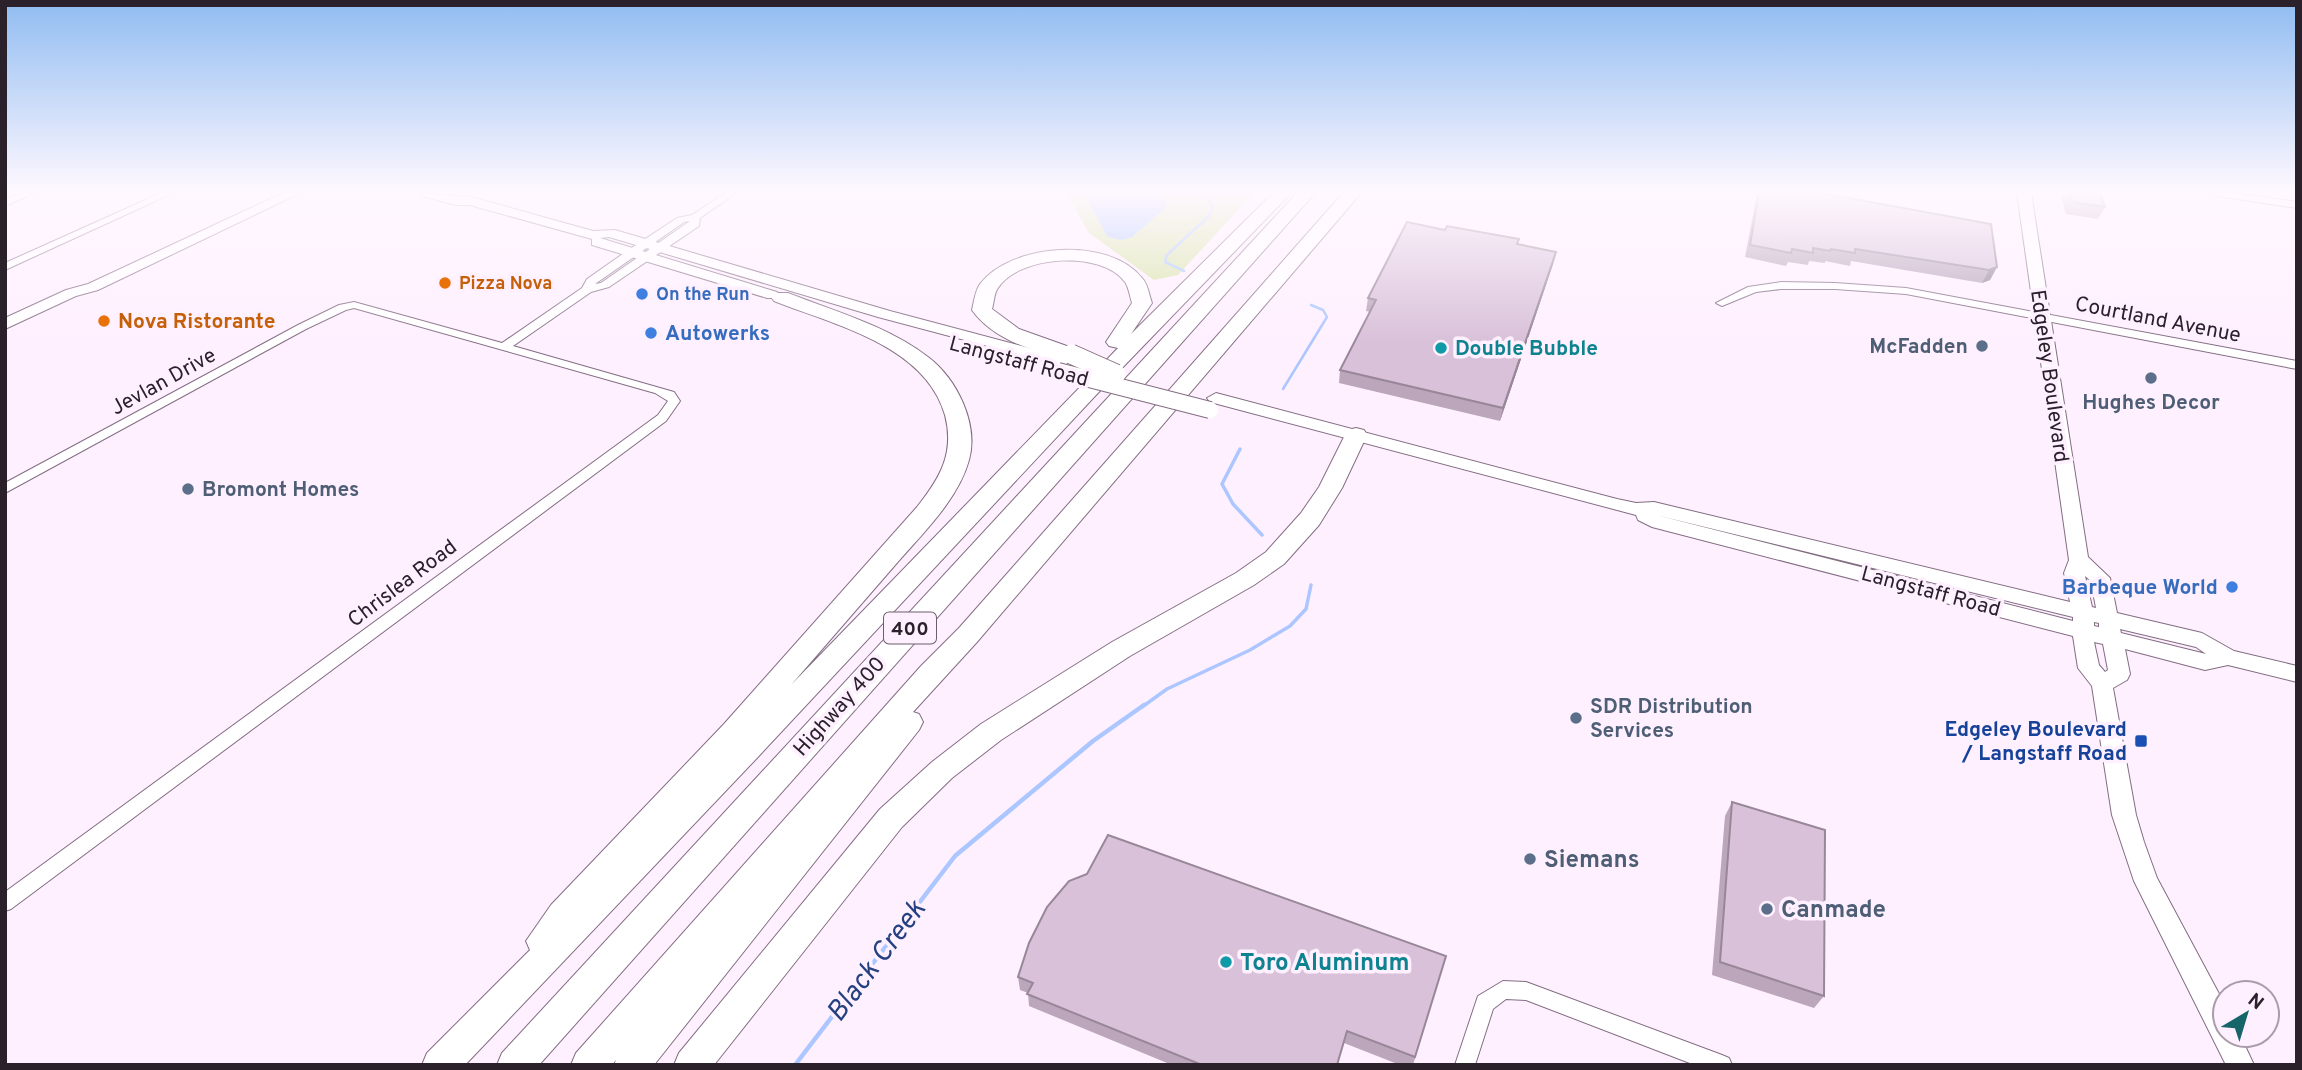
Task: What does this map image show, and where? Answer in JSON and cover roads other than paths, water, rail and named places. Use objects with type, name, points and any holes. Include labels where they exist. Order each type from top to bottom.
[{"type":"highway","points":[[440,1065],[746,751],[1088,390],[1233,243]]},
{"type":"highway","name":"Highway 400","points":[[515,1065],[1262,243]]},
{"type":"highway","name":"400","points":[[589,1065],[1309,243]]},
{"type":"highway","points":[[1088,390],[1091,374],[1136,315],[1142,303],[1140,286],[1132,274],[1102,260],[1059,255],[1036,258],[999,274],[983,293],[982,310],[994,324],[1065,363],[1116,374]]},
{"type":"highway","points":[[474,1029],[562,915],[734,732],[926,513],[944,489],[957,464],[961,444],[958,422],[951,398],[934,373],[897,347],[782,298]]},
{"type":"highway","points":[[692,1065],[891,818],[942,770],[992,732],[1097,663],[1245,579],[1275,558],[1310,519],[1331,488],[1354,440]]},
{"type":"highway","points":[[632,1065],[955,665],[968,635]]},
{"type":"main road","points":[[71,293],[80,284],[168,243]]},
{"type":"main road","points":[[5,324],[187,243]]},
{"type":"main road","name":"Langstaff Road","points":[[597,243],[645,250],[1354,440],[1434,465],[1454,463],[1636,509],[1654,508],[2111,628],[2205,662],[2228,657],[2297,674]]},
{"type":"main road","name":"Edgeley Boulevard","points":[[2031,243],[2060,452],[2079,560],[2074,573],[2089,668],[2102,684],[2124,815],[2146,881],[2211,1007]]},
{"type":"main road","name":"Langstaff Road","points":[[645,250],[782,298],[1065,363]]},
{"type":"main road","name":"Langstaff Road","points":[[1116,374],[1213,404]]},
{"type":"main road","points":[[2079,560],[2101,578],[2111,628],[2119,674],[2102,684]]},
{"type":"main road","name":"Edgeley Boulevard","points":[[2232,1049],[2239,1065]]},
{"type":"street","points":[[5,267],[58,243]]},
{"type":"street","points":[[503,347],[587,290],[605,285],[645,250],[659,243]]},
{"type":"street","name":"Courtland Avenue","points":[[1722,303],[1746,291],[1763,287],[1843,287],[1923,293],[2297,365]]},
{"type":"street","name":"Jevlan Drive","points":[[5,489],[343,307],[366,306],[503,347]]},
{"type":"street","name":"Chrislea Road","points":[[5,903],[662,418],[674,401],[670,395],[659,390],[503,347]]},
{"type":"street","points":[[1465,1065],[1474,1030],[1485,1003],[1503,990],[1526,991],[1722,1065]]},
{"type":"waterway","points":[[1180,243],[1167,255],[1165,262],[1184,271]]},
{"type":"waterway","points":[[1283,389],[1327,317],[1323,310],[1311,305]]},
{"type":"waterway","points":[[1240,449],[1222,484],[1233,504],[1262,535]]},
{"type":"waterway","points":[[1142,707],[1167,689],[1250,650],[1290,626],[1306,609],[1311,585]]},
{"type":"waterway","name":"Black Creek","points":[[795,1065],[955,856],[1093,741],[1144,705]]},
{"type":"place","name":"Pizza Nova","points":[[445,283]]},
{"type":"place","name":"On the Run","points":[[642,294]]},
{"type":"place","name":"Nova Ristorante","points":[[104,321]]},
{"type":"place","name":"Autowerks","points":[[651,333]]},
{"type":"place","name":"McFadden","points":[[1982,346]]},
{"type":"place","name":"Double Bubble","points":[[1441,348]]},
{"type":"place","name":"Hughes Decor","points":[[2151,378]]},
{"type":"place","name":"Bromont Homes","points":[[188,489]]},
{"type":"place","name":"Barbeque World","points":[[2232,587]]},
{"type":"place","name":"SDR Distribution Services","points":[[1576,718]]},
{"type":"place","name":"Edgeley Boulevard / Langstaff Road","points":[[2141,741]]},
{"type":"place","name":"Siemans","points":[[1530,859]]},
{"type":"place","name":"Canmade","points":[[1767,909]]},
{"type":"place","name":"Toro Aluminum","points":[[1226,962]]}]
